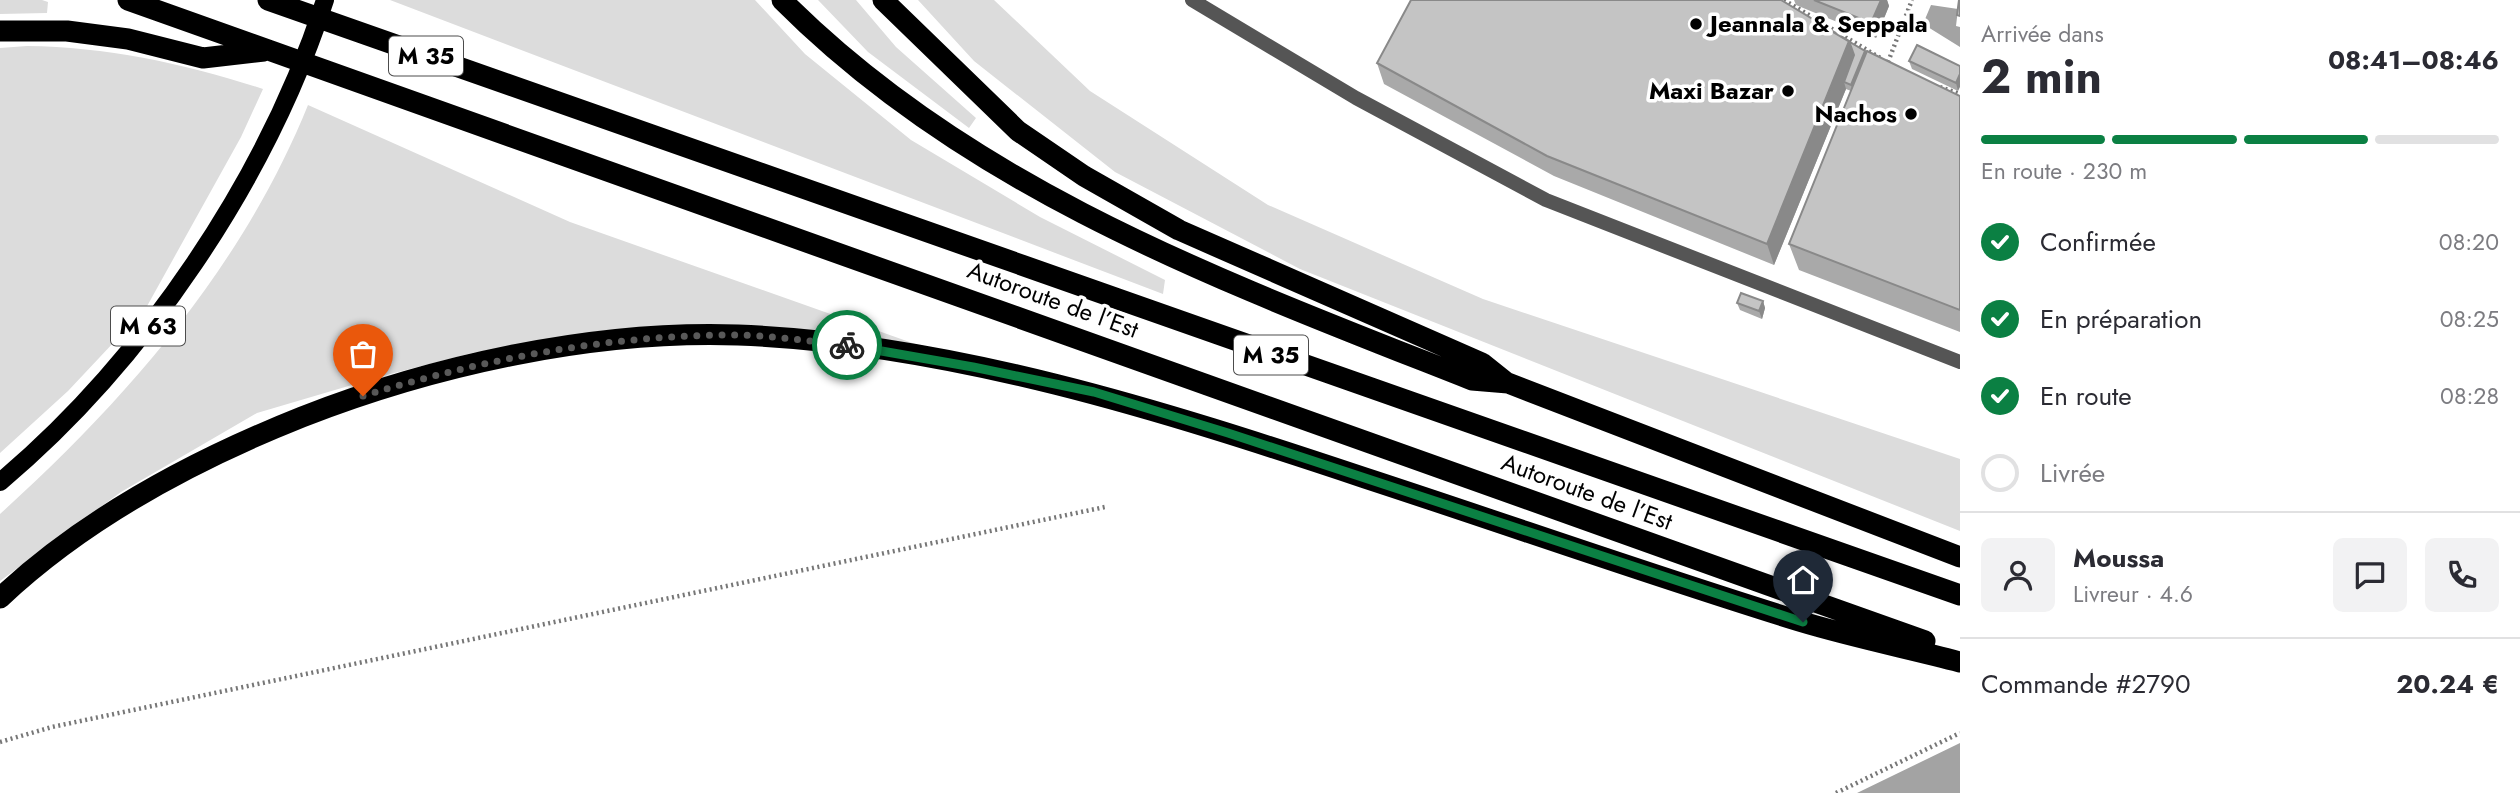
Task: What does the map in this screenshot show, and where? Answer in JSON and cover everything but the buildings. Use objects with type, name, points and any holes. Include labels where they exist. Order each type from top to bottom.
[{"type":"highway","name":"Autoroute de l’Est","points":[[128,0],[997,307],[1960,653]]},
{"type":"highway","name":"Autoroute de l’Est","points":[[268,0],[1960,594]]},
{"type":"highway","points":[[782,0],[809,27],[886,90],[967,148],[1088,218],[1217,279],[1472,380],[1508,383],[1960,557]]},
{"type":"highway","points":[[883,0],[1018,131],[1084,176],[1179,230],[1419,338],[1482,363],[1508,383]]},
{"type":"highway","points":[[0,31],[67,31],[128,39],[203,58],[268,50]]},
{"type":"highway","points":[[0,598],[80,536],[154,486],[237,443],[337,404],[439,372],[542,351],[648,338],[737,335],[848,345],[1094,392],[1228,433],[1803,622],[1960,662]]},
{"type":"main road","name":"M 63","points":[[0,482],[85,400],[158,314],[215,229],[264,144],[299,69],[325,0]]},
{"type":"lane","points":[[1192,0],[1356,98],[1546,200],[1960,362]]},
{"type":"path","points":[[1784,0],[1899,69]]},
{"type":"path","points":[[1888,62],[1912,0]]},
{"type":"path","points":[[1932,84],[1960,94]]},
{"type":"path","points":[[0,742],[52,727],[1105,507]]},
{"type":"path","points":[[1836,793],[1960,733]]},
{"type":"shaded area","points":[[0,0],[42,0],[48,2],[47,13],[0,14]]},
{"type":"shaded area","points":[[390,0],[755,0],[805,54],[911,140],[1040,217],[1165,280],[1163,294]]},
{"type":"shaded area","points":[[818,0],[856,0],[896,47],[976,118],[969,128],[868,52]]},
{"type":"shaded area","points":[[918,0],[994,0],[1090,91],[1268,205],[1483,299],[1960,459],[1960,531],[1300,269],[1115,172],[974,61]]},
{"type":"shaded area","points":[[1931,5],[1958,9],[1956,26],[1960,27],[1960,47],[1923,24]]},
{"type":"shaded area","points":[[27,46],[146,58],[263,89],[241,137],[146,308],[68,391],[0,453],[0,48]]},
{"type":"shaded area","points":[[308,105],[570,222],[918,345],[734,325],[599,331],[472,353],[257,413],[121,492],[0,581],[0,514],[93,424],[177,327],[250,221],[281,164]]},
{"type":"shaded area","points":[[1960,743],[1960,793],[1857,793]]},
{"type":"way so far","points":[[363,396],[439,372],[542,351],[648,338],[737,335],[847,345]]},
{"type":"place","name":"Jeannala & Seppala","points":[[1696,24]]},
{"type":"place","name":"Maxi Bazar","points":[[1788,91]]},
{"type":"place","name":"Nachos","points":[[1911,114]]},
{"type":"route","points":[[847,345],[1094,392],[1228,433],[1803,622]]}]
